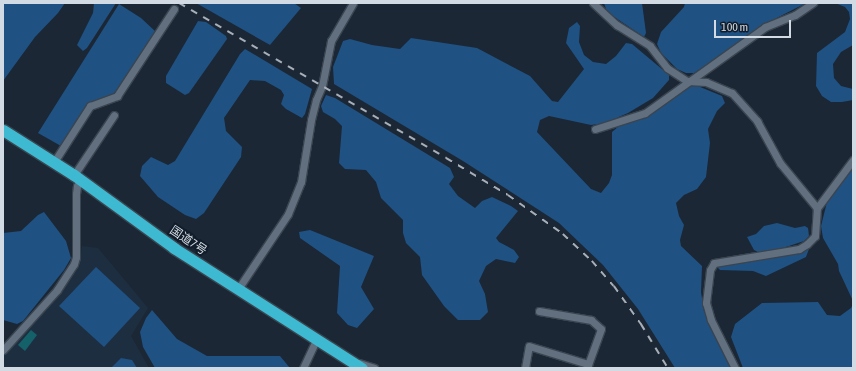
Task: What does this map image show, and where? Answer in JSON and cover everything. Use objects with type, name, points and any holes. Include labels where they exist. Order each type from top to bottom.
[{"type":"highway","name":"国道7号","points":[[3,130],[78,177],[174,248],[362,368]]},
{"type":"street","points":[[238,289],[288,214],[301,182],[311,120],[316,100],[322,86],[331,41],[353,3]]},
{"type":"street","points":[[593,3],[617,25],[650,46],[667,68],[687,81],[706,82],[732,93],[757,121],[780,163],[817,208]]},
{"type":"street","points":[[595,129],[645,113],[664,101],[687,81],[765,28],[795,15],[813,3]]},
{"type":"street","points":[[54,162],[90,106],[117,96],[174,9]]},
{"type":"street","points":[[3,350],[57,290],[74,264],[76,257],[78,177],[114,115]]},
{"type":"street","points":[[735,368],[711,320],[706,303],[710,270],[714,263],[799,249],[815,236],[817,208],[853,160]]},
{"type":"street","points":[[525,368],[529,346],[588,366],[601,329],[591,320],[539,312]]},
{"type":"street","points":[[303,368],[316,340]]},
{"type":"street","points":[[352,361],[374,368]]},
{"type":"shaded area","points":[[3,3],[65,3],[58,13],[35,37],[3,81]]},
{"type":"shaded area","points":[[94,3],[116,3],[87,48],[83,51],[77,45],[93,13]]},
{"type":"shaded area","points":[[196,3],[294,3],[301,8],[270,45]]},
{"type":"shaded area","points":[[604,3],[642,3],[646,33],[644,37],[607,12]]},
{"type":"shaded area","points":[[685,3],[806,3],[769,22],[694,73],[686,73],[677,69],[661,53],[657,44],[661,32],[684,7]]},
{"type":"shaded area","points":[[835,3],[853,3],[853,45],[841,52],[833,64],[834,78],[841,86],[853,89],[853,100],[842,102],[831,102],[822,96],[816,86],[817,53],[845,32],[850,19],[849,12],[845,7]]},
{"type":"shaded area","points":[[119,4],[141,18],[156,32],[115,94],[89,103],[61,146],[38,133]]},
{"type":"shaded area","points":[[198,21],[206,22],[226,36],[227,39],[189,93],[185,95],[166,83],[166,76]]},
{"type":"shaded area","points":[[577,22],[580,26],[579,42],[584,55],[593,62],[606,64],[616,56],[626,43],[632,44],[669,75],[669,80],[653,98],[628,113],[605,123],[591,125],[549,116],[540,120],[537,132],[591,189],[601,193],[609,183],[612,175],[612,132],[619,126],[646,116],[693,84],[722,96],[725,103],[717,111],[708,129],[710,143],[706,177],[697,189],[684,195],[676,203],[679,216],[684,225],[680,240],[681,246],[702,266],[701,292],[704,311],[731,368],[675,368],[638,309],[603,265],[559,223],[463,161],[334,84],[333,67],[343,41],[350,39],[372,45],[400,49],[411,38],[477,48],[530,76],[552,101],[558,102],[584,69],[566,43],[569,28]]},
{"type":"shaded area","points":[[245,49],[312,89],[305,114],[302,118],[286,109],[281,104],[284,95],[281,90],[265,81],[250,80],[224,118],[226,131],[242,147],[241,157],[204,213],[196,219],[185,215],[158,197],[140,176],[142,166],[151,157],[168,165],[175,161],[240,54]]},
{"type":"shaded area","points":[[326,95],[335,98],[450,168],[454,177],[449,184],[458,196],[475,208],[482,201],[492,197],[518,211],[496,238],[499,242],[514,250],[519,257],[515,263],[496,259],[486,266],[479,281],[485,294],[488,312],[480,320],[458,320],[444,306],[422,275],[420,257],[406,243],[403,233],[403,220],[381,198],[376,182],[366,170],[345,169],[339,163],[342,126],[335,119],[323,112],[321,106]]},
{"type":"shaded area","points":[[853,168],[853,301],[839,271],[838,264],[823,238],[821,226],[827,202]]},
{"type":"shaded area","points":[[44,212],[66,241],[71,258],[64,270],[23,321],[17,324],[3,320],[3,233],[21,231],[38,215]]},
{"type":"shaded area","points":[[777,223],[795,228],[805,226],[808,228],[809,236],[804,241],[774,251],[760,253],[754,250],[747,237],[756,234],[764,226]]},
{"type":"shaded area","points":[[310,230],[374,256],[361,287],[374,309],[357,328],[348,325],[337,313],[340,266],[300,238],[299,232]]},
{"type":"shaded area","points":[[82,246],[98,248],[148,308],[131,336],[149,368],[3,368],[3,356],[79,267]]},
{"type":"shaded area","points":[[809,249],[806,257],[766,276],[753,271],[720,270],[718,268],[723,263]]},
{"type":"shaded area","points":[[96,267],[140,308],[104,347],[59,306]]},
{"type":"shaded area","points":[[818,302],[827,315],[840,316],[851,308],[853,304],[853,368],[743,368],[731,337],[735,324],[762,303]]},
{"type":"shaded area","points":[[152,310],[177,339],[207,356],[280,356],[290,368],[155,368],[143,347],[140,332],[146,318]]},
{"type":"shaded area","points":[[31,330],[37,335],[25,351],[18,345]]},
{"type":"shaded area","points":[[121,358],[132,360],[137,368],[111,368]]},
{"type":"railway","points":[[179,3],[508,195],[563,234],[592,261],[614,286],[641,324],[668,368]]}]
